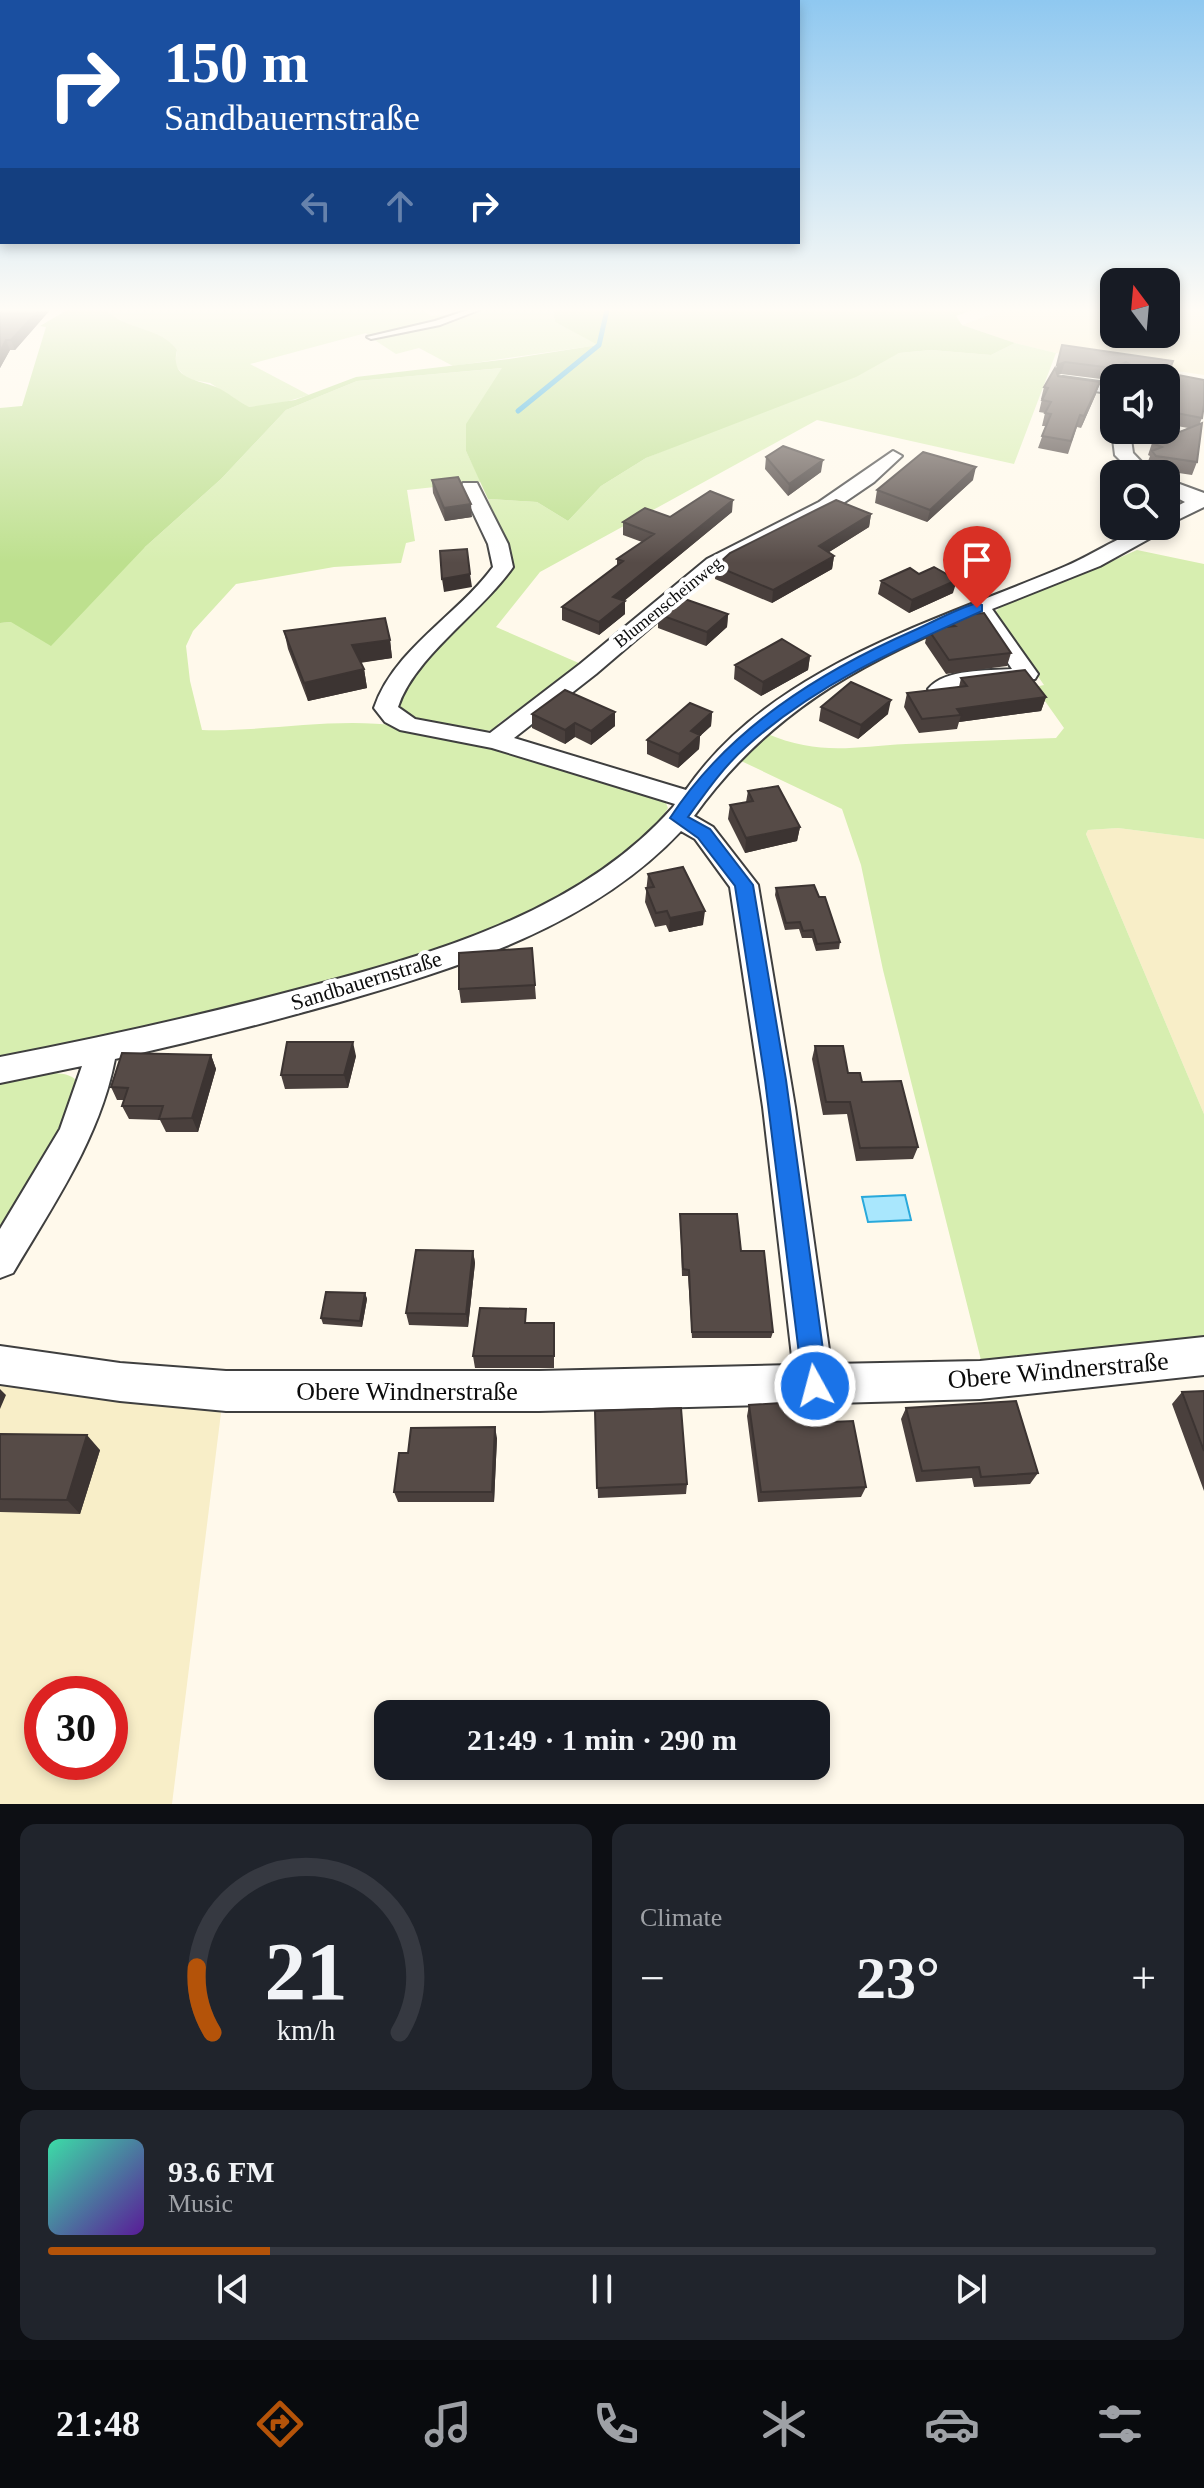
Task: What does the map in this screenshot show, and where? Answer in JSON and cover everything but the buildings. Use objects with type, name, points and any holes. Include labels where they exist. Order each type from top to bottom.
[{"type":"street","name":"Blumenscheinweg","points":[[495,741],[588,669],[714,563],[826,506],[868,478],[893,456]]},
{"type":"street","points":[[470,487],[498,544],[503,567],[481,597],[394,685],[386,708],[393,717],[408,725],[495,741],[651,786],[685,810],[744,885],[777,1092],[815,1386]]},
{"type":"street","points":[[1180,491],[1202,500]]},
{"type":"street","points":[[1180,512],[1202,500]]},
{"type":"street","name":"Sandbauernstraße","points":[[0,1070],[101,1051],[242,1017],[379,979],[486,943],[550,914],[610,877],[685,810],[710,775],[741,743],[823,682],[871,655],[977,608],[1071,574],[1136,540]]},
{"type":"street","points":[[940,689],[955,682],[1027,674],[988,617],[977,608]]},
{"type":"street","points":[[0,1261],[84,1113],[101,1051]]},
{"type":"street","name":"Obere Windnerstraße","points":[[0,1365],[120,1382],[226,1391],[539,1391],[980,1380],[1204,1356]]},
{"type":"shaded area","points":[[1118,828],[1204,839],[1204,1114],[1086,834],[1088,830]]},
{"type":"shaded area","points":[[0,1381],[222,1405],[172,1804],[0,1804]]},
{"type":"green space","points":[[26,394],[228,394],[249,407],[325,394],[286,410],[221,479],[145,547],[51,646],[11,622],[0,623],[0,408],[22,406]]},
{"type":"green space","points":[[228,394],[309,395],[275,405],[248,407]]},
{"type":"green space","points":[[325,394],[491,394],[466,451],[481,482],[407,490],[415,541],[406,543],[401,563],[334,567],[236,584],[193,631],[186,646],[190,681],[202,730],[350,723],[399,726],[467,739],[534,758],[665,801],[668,808],[649,833],[608,866],[548,903],[483,933],[416,957],[261,1000],[0,1059],[0,623],[11,622],[145,547],[221,479],[286,410]]},
{"type":"green space","points":[[485,394],[811,394],[646,458],[601,486],[568,521],[537,502],[488,499],[466,451],[466,424]]},
{"type":"green space","points":[[800,394],[1040,394],[1014,464],[817,420],[540,572],[496,627],[581,664],[498,727],[488,731],[461,731],[431,725],[395,710],[396,692],[497,587],[508,562],[488,499],[537,502],[568,521],[601,486],[646,458]]},
{"type":"green space","points":[[1137,550],[1204,564],[1204,839],[1118,828],[1088,830],[1086,834],[1204,1114],[1204,1347],[983,1368],[883,970],[861,865],[842,809],[737,759],[765,733],[802,745],[835,748],[1056,738],[1064,728],[1035,687],[1044,685],[994,613],[1002,605]]},
{"type":"green space","points":[[45,1073],[68,1075],[77,1081],[80,1104],[0,1238],[0,1079]]},
{"type":"water","points":[[905,1195],[911,1220],[868,1222],[862,1197]]},
{"type":"waterway","points":[[518,411],[539,394]]},
{"type":"route","points":[[815,1386],[775,1080],[744,885],[704,833],[678,818],[710,775],[741,743],[823,682],[922,630],[977,608]]}]
